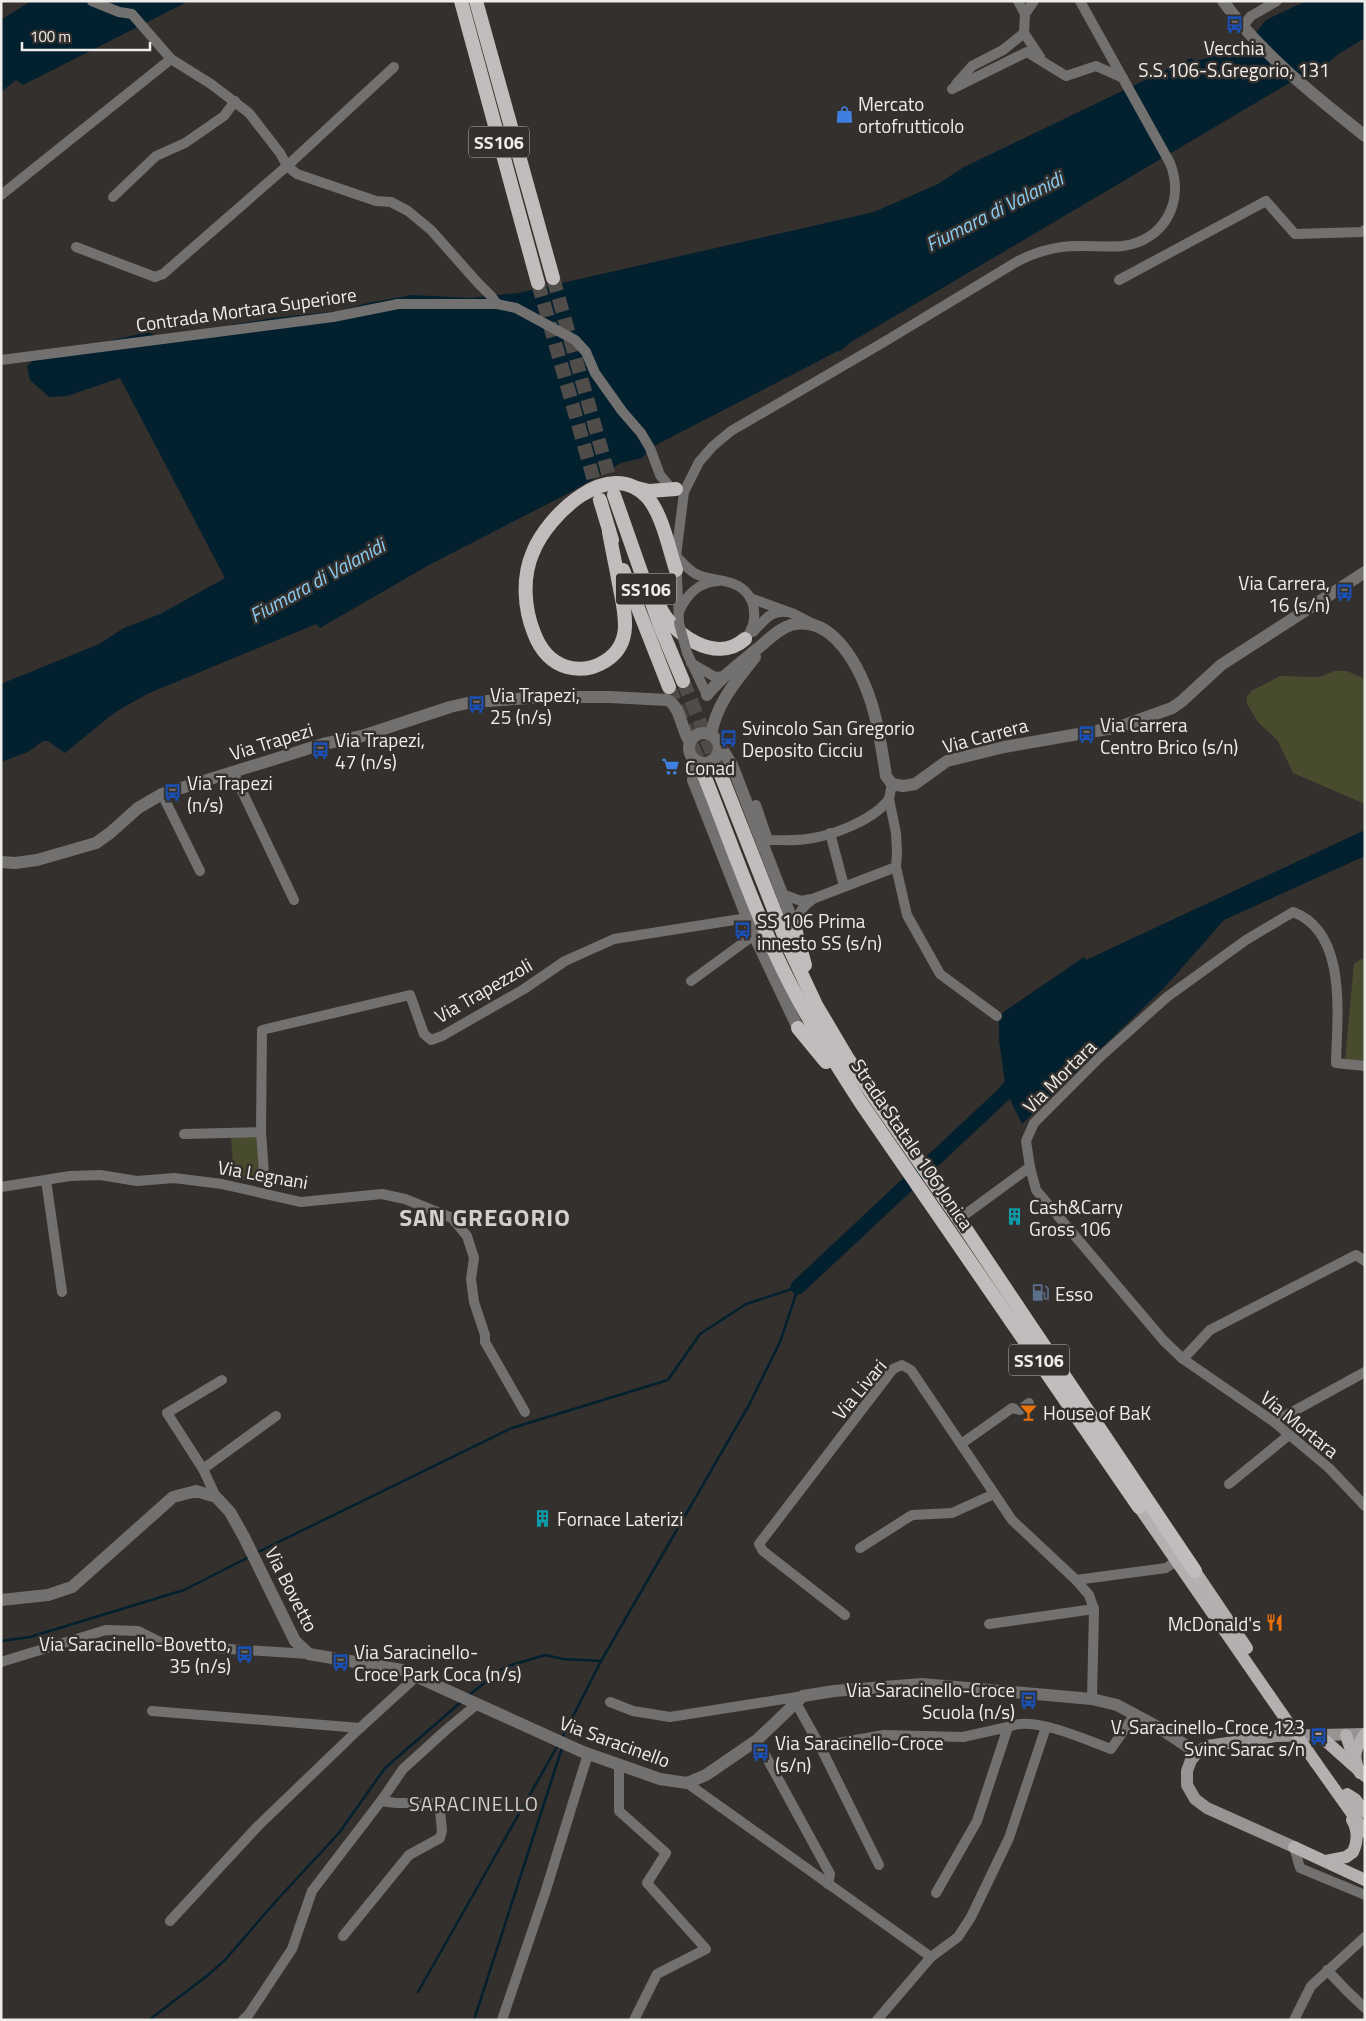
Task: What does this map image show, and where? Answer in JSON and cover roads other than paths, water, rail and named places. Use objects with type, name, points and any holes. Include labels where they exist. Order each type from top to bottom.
[{"type":"highway","name":"SS106","points":[[461,1],[538,283]]},
{"type":"highway","name":"SS106","points":[[476,1],[553,278]]},
{"type":"highway","points":[[609,532],[626,618],[625,633],[619,647],[604,662],[590,668],[568,667],[554,661],[544,652],[530,623],[526,587],[527,569],[532,552],[543,532],[557,514],[571,502],[603,486],[616,483],[627,484],[649,492],[680,491]]},
{"type":"highway","points":[[636,488],[654,506],[676,570]]},
{"type":"highway","name":"SS106","points":[[614,495],[660,626],[683,681]]},
{"type":"highway","name":"SS106","points":[[600,500],[609,532],[669,687]]},
{"type":"highway","points":[[622,522],[661,611],[677,630],[706,647],[714,649],[728,649],[745,639]]},
{"type":"highway","name":"Strada Statale 106 Jonica","points":[[719,770],[787,943],[816,1004],[848,1059],[877,1115],[1144,1504]]},
{"type":"highway","name":"Strada Statale 106 Jonica","points":[[704,775],[776,954],[805,1012],[860,1104],[877,1115]]},
{"type":"highway","points":[[794,925],[816,1004]]},
{"type":"highway","points":[[798,1028],[860,1104]]},
{"type":"highway","name":"Strada Statale 106 Jonica","points":[[944,1210],[959,1219],[1144,1504]]},
{"type":"highway","points":[[1144,1504],[1195,1571]]},
{"type":"main road","points":[[1144,1504],[1176,1561],[1274,1695],[1347,1801],[1365,1832]]},
{"type":"main road","points":[[1195,1571],[1274,1695]]},
{"type":"main road","points":[[1365,1734],[1276,1736],[1207,1746],[1197,1753],[1187,1771],[1187,1785],[1195,1799],[1207,1808],[1365,1880]]},
{"type":"main road","points":[[1356,1767],[1357,1747],[1365,1734]]},
{"type":"main road","points":[[1319,1735],[1356,1767]]},
{"type":"main road","points":[[1346,1735],[1356,1767]]},
{"type":"main road","points":[[1347,1801],[1355,1799],[1365,1812]]},
{"type":"main road","points":[[1347,1801],[1365,1820]]},
{"type":"main road","points":[[1326,1862],[1346,1857],[1354,1852],[1357,1835],[1356,1826],[1347,1801]]},
{"type":"street","points":[[92,1],[102,6],[132,14],[138,19],[140,25],[171,59],[235,101],[249,113],[288,166],[297,174],[376,201],[391,202],[408,211],[431,230],[494,300]]},
{"type":"street","points":[[1018,1],[1024,14],[1024,33],[1042,60]]},
{"type":"street","points":[[1024,14],[1034,1]]},
{"type":"street","points":[[1223,1],[1245,31],[1300,84],[1365,136]]},
{"type":"street","points":[[1245,31],[1251,16],[1277,1]]},
{"type":"street","points":[[794,925],[732,765],[715,739],[701,733],[690,742],[689,753],[696,762],[705,764],[714,761],[719,753],[715,739],[714,718],[707,695],[689,658],[678,619],[676,556],[680,491],[699,462],[713,446],[731,432],[1018,261],[1040,251],[1064,247],[1123,246],[1143,241],[1158,230],[1170,216],[1175,184],[1170,163],[1078,2]]},
{"type":"street","points":[[1024,33],[1003,50],[972,66],[952,89],[1027,52],[1066,76],[1096,66],[1123,78]]},
{"type":"street","points":[[1,196],[171,59]]},
{"type":"street","points":[[76,247],[154,277],[162,274],[288,166],[394,67]]},
{"type":"street","points":[[113,197],[156,156],[185,143],[224,116],[235,101]]},
{"type":"street","points":[[1119,280],[1266,201],[1296,234],[1362,232],[1365,230]]},
{"type":"street","name":"Contrada Mortara Superiore","points":[[1,360],[333,317],[398,304],[494,300],[516,308],[575,340],[586,352],[596,373],[622,411],[642,433],[660,475],[670,487],[680,491]]},
{"type":"street","points":[[676,556],[695,574],[739,586],[750,598],[754,608],[755,620],[745,639]]},
{"type":"street","name":"Via Carrera","points":[[892,784],[903,786],[914,784],[947,761],[1004,747],[1119,727],[1172,708],[1221,666],[1365,572]]},
{"type":"street","points":[[678,619],[688,594],[705,584],[722,581]]},
{"type":"street","points":[[750,598],[794,614],[824,629],[834,638],[856,666],[875,715],[886,776],[892,784],[889,799],[896,833],[896,867],[907,915],[940,974],[997,1016]]},
{"type":"street","points":[[745,639],[771,614],[780,612],[794,614]]},
{"type":"street","points":[[707,695],[725,676],[780,630],[792,625],[813,624]]},
{"type":"street","points":[[714,718],[723,699],[766,641]]},
{"type":"street","points":[[689,658],[715,677],[725,676]]},
{"type":"street","points":[[707,695],[715,700],[723,699]]},
{"type":"street","name":"Via Trapezi","points":[[1,862],[15,863],[36,860],[96,843],[138,808],[162,794],[322,744],[370,734],[450,707],[472,702],[545,697],[610,697],[667,700],[677,709],[684,734],[690,742]]},
{"type":"street","points":[[696,762],[692,780],[746,918],[798,1028]]},
{"type":"street","points":[[233,772],[294,900]]},
{"type":"street","points":[[162,794],[200,871]]},
{"type":"street","points":[[756,805],[768,840],[808,839],[849,826],[875,813],[889,799]]},
{"type":"street","points":[[830,833],[844,886]]},
{"type":"street","points":[[794,925],[799,913],[806,904],[815,898],[896,867]]},
{"type":"street","points":[[782,894],[801,900],[815,898]]},
{"type":"street","name":"Via Mortara","points":[[1365,1066],[1336,1063],[1338,984],[1324,936],[1302,916],[1294,912],[1246,940],[1167,997],[1100,1057],[1034,1123],[1026,1141],[1036,1190],[1146,1320],[1183,1359],[1274,1422],[1329,1468],[1365,1506]]},
{"type":"street","name":"Via Trapezzoli","points":[[261,1132],[262,1030],[410,995],[424,1034],[431,1040],[442,1036],[524,989],[565,961],[614,939],[746,918]]},
{"type":"street","points":[[691,981],[754,935]]},
{"type":"street","points":[[184,1134],[261,1132],[264,1174]]},
{"type":"street","points":[[959,1219],[1030,1167]]},
{"type":"street","name":"Via Legnani","points":[[1,1187],[70,1176],[100,1175],[137,1181],[174,1178],[222,1184],[301,1202],[382,1194],[405,1199],[452,1218],[467,1236],[474,1258],[472,1280],[474,1302],[485,1335],[485,1342],[525,1412]]},
{"type":"street","points":[[46,1180],[62,1292]]},
{"type":"street","points":[[1183,1359],[1210,1330],[1356,1255],[1365,1261]]},
{"type":"street","name":"Via Livari","points":[[845,1615],[763,1551],[759,1544],[892,1370],[902,1365],[911,1370],[1012,1520],[1076,1580],[1089,1595],[1094,1610],[1092,1698]]},
{"type":"street","points":[[1274,1422],[1365,1372]]},
{"type":"street","points":[[216,1497],[202,1469],[167,1413],[222,1380]]},
{"type":"street","points":[[961,1444],[1012,1408],[1020,1410],[1029,1403]]},
{"type":"street","points":[[202,1469],[276,1416]]},
{"type":"street","points":[[1229,1484],[1289,1435]]},
{"type":"street","points":[[1,1600],[48,1595],[72,1587],[173,1497],[196,1491],[216,1497]]},
{"type":"street","points":[[860,1548],[912,1515],[952,1513],[994,1494]]},
{"type":"street","name":"Via Bovetto","points":[[216,1497],[230,1512],[244,1537],[295,1642],[309,1654],[402,1670],[453,1694]]},
{"type":"street","points":[[1076,1580],[1166,1568],[1176,1561]]},
{"type":"street","points":[[989,1624],[1094,1610]]},
{"type":"street","points":[[1,1662],[106,1630],[138,1632],[166,1645],[309,1654]]},
{"type":"street","points":[[170,1921],[258,1826],[360,1728],[418,1676]]},
{"type":"street","points":[[610,1702],[634,1711],[670,1717],[800,1700],[834,1691],[922,1684],[1092,1698],[1117,1705],[1135,1714],[1197,1753]]},
{"type":"street","name":"Via Saracinello","points":[[453,1694],[585,1753],[660,1780],[687,1783],[706,1775],[757,1740],[800,1700]]},
{"type":"street","points":[[800,1700],[820,1746],[879,1865]]},
{"type":"street","points":[[243,2020],[292,1949],[312,1891],[403,1769],[474,1704]]},
{"type":"street","points":[[152,1711],[360,1728]]},
{"type":"street","points":[[820,1746],[884,1735],[963,1737],[1015,1724],[1046,1727],[1111,1749],[1135,1714]]},
{"type":"street","points":[[936,1893],[976,1821],[1008,1727]]},
{"type":"street","points":[[877,2020],[931,1957],[958,1936],[971,1917],[1009,1838],[1046,1727]]},
{"type":"street","points":[[757,1740],[830,1874],[828,1884]]},
{"type":"street","points":[[502,2020],[545,1893],[585,1753]]},
{"type":"street","points":[[619,1765],[619,1811],[666,1853],[647,1883],[706,1949],[657,1974],[634,2020]]},
{"type":"street","points":[[687,1783],[931,1957]]},
{"type":"street","points":[[343,1936],[409,1855],[440,1838],[442,1831],[440,1810],[434,1804],[381,1801]]},
{"type":"street","points":[[1294,1847],[1300,1868],[1365,1895]]},
{"type":"street","points":[[1294,2020],[1311,1986],[1365,1937]]},
{"type":"street","points":[[1327,1970],[1346,1992],[1365,2008]]},
{"type":"water","points":[[31,1],[189,1],[23,85],[16,80],[1,92],[1,20]]},
{"type":"water","name":"Fiumara di Valanidi","points":[[1306,1],[1365,1],[1365,38],[1337,55],[1312,78],[1291,82],[851,342],[842,350],[650,448],[642,458],[621,463],[569,493],[429,565],[320,628],[316,624],[147,694],[114,713],[65,753],[48,741],[43,741],[28,752],[1,762],[1,684],[99,644],[124,628],[160,614],[225,578],[120,378],[67,396],[49,397],[30,380],[27,366],[35,358],[148,332],[159,337],[273,318],[338,311],[412,295],[471,298],[518,293],[874,212],[938,184],[964,167],[1191,58],[1195,61],[1219,55],[1230,58],[1237,56],[1266,20]]},
{"type":"water","points":[[1365,830],[1365,856],[1224,920],[1164,988],[1022,1124],[1006,1091],[999,1040],[999,1015],[1084,957],[1086,960]]},
{"type":"waterway","points":[[798,1287],[1003,1095],[1019,1076]]},
{"type":"waterway","points":[[256,1553],[512,1428],[668,1380],[700,1334],[746,1304],[798,1287]]},
{"type":"waterway","points":[[562,1738],[601,1661],[749,1405],[780,1342],[798,1288]]},
{"type":"waterway","points":[[1,1641],[30,1637],[184,1590],[249,1557]]},
{"type":"waterway","points":[[469,1695],[505,1667],[545,1655],[563,1659],[601,1661]]},
{"type":"waterway","points":[[149,2020],[225,1960],[339,1833],[385,1768],[461,1702]]},
{"type":"waterway","points":[[418,1992],[558,1745]]},
{"type":"waterway","points":[[474,2020],[562,1748]]},
{"type":"tunnel","points":[[553,278],[614,494]]},
{"type":"tunnel","points":[[538,283],[599,498]]},
{"type":"tunnel","points":[[683,681],[719,770]]},
{"type":"tunnel","points":[[669,687],[703,772]]},
{"type":"place","name":"Vecchia S.S.106-S.Gregorio, 131","points":[[1234,24]]},
{"type":"place","name":"Mercato ortofrutticolo","points":[[844,114]]},
{"type":"place","name":"Via Carrera, 16 (s/n)","points":[[1344,593]]},
{"type":"place","name":"Via Trapezi, 25 (n/s)","points":[[476,705]]},
{"type":"place","name":"Via Carrera Centro Brico (s/n)","points":[[1086,735]]},
{"type":"place","name":"Svincolo San Gregorio Deposito Cicciu","points":[[728,738]]},
{"type":"place","name":"Via Trapezi, 47 (n/s)","points":[[321,750]]},
{"type":"place","name":"Conad","points":[[671,767]]},
{"type":"place","name":"Via Trapezi (n/s)","points":[[173,793]]},
{"type":"place","name":"SS 106 Prima innesto SS (s/n)","points":[[743,931]]},
{"type":"place","name":"Cash&Carry Gross 106","points":[[1015,1217]]},
{"type":"place","name":"Esso","points":[[1041,1293]]},
{"type":"place","name":"House of BaK","points":[[1029,1412]]},
{"type":"place","name":"Fornace Laterizi","points":[[543,1518]]},
{"type":"place","name":"McDonald's","points":[[1275,1623]]},
{"type":"place","name":"Via Saracinello-Bovetto, 35 (n/s)","points":[[245,1654]]},
{"type":"place","name":"Via Saracinello- Croce Park Coca (n/s)","points":[[340,1662]]},
{"type":"place","name":"Via Saracinello-Croce Scuola (n/s)","points":[[1029,1700]]},
{"type":"place","name":"V. Saracinello-Croce,123 Svinc Sarac s/n","points":[[1319,1737]]},
{"type":"place","name":"Via Saracinello-Croce (s/n)","points":[[761,1753]]},
{"type":"district","name":"SAN GREGORIO","points":[[485,1217]]},
{"type":"district","name":"SARACINELLO","points":[[474,1803]]}]
